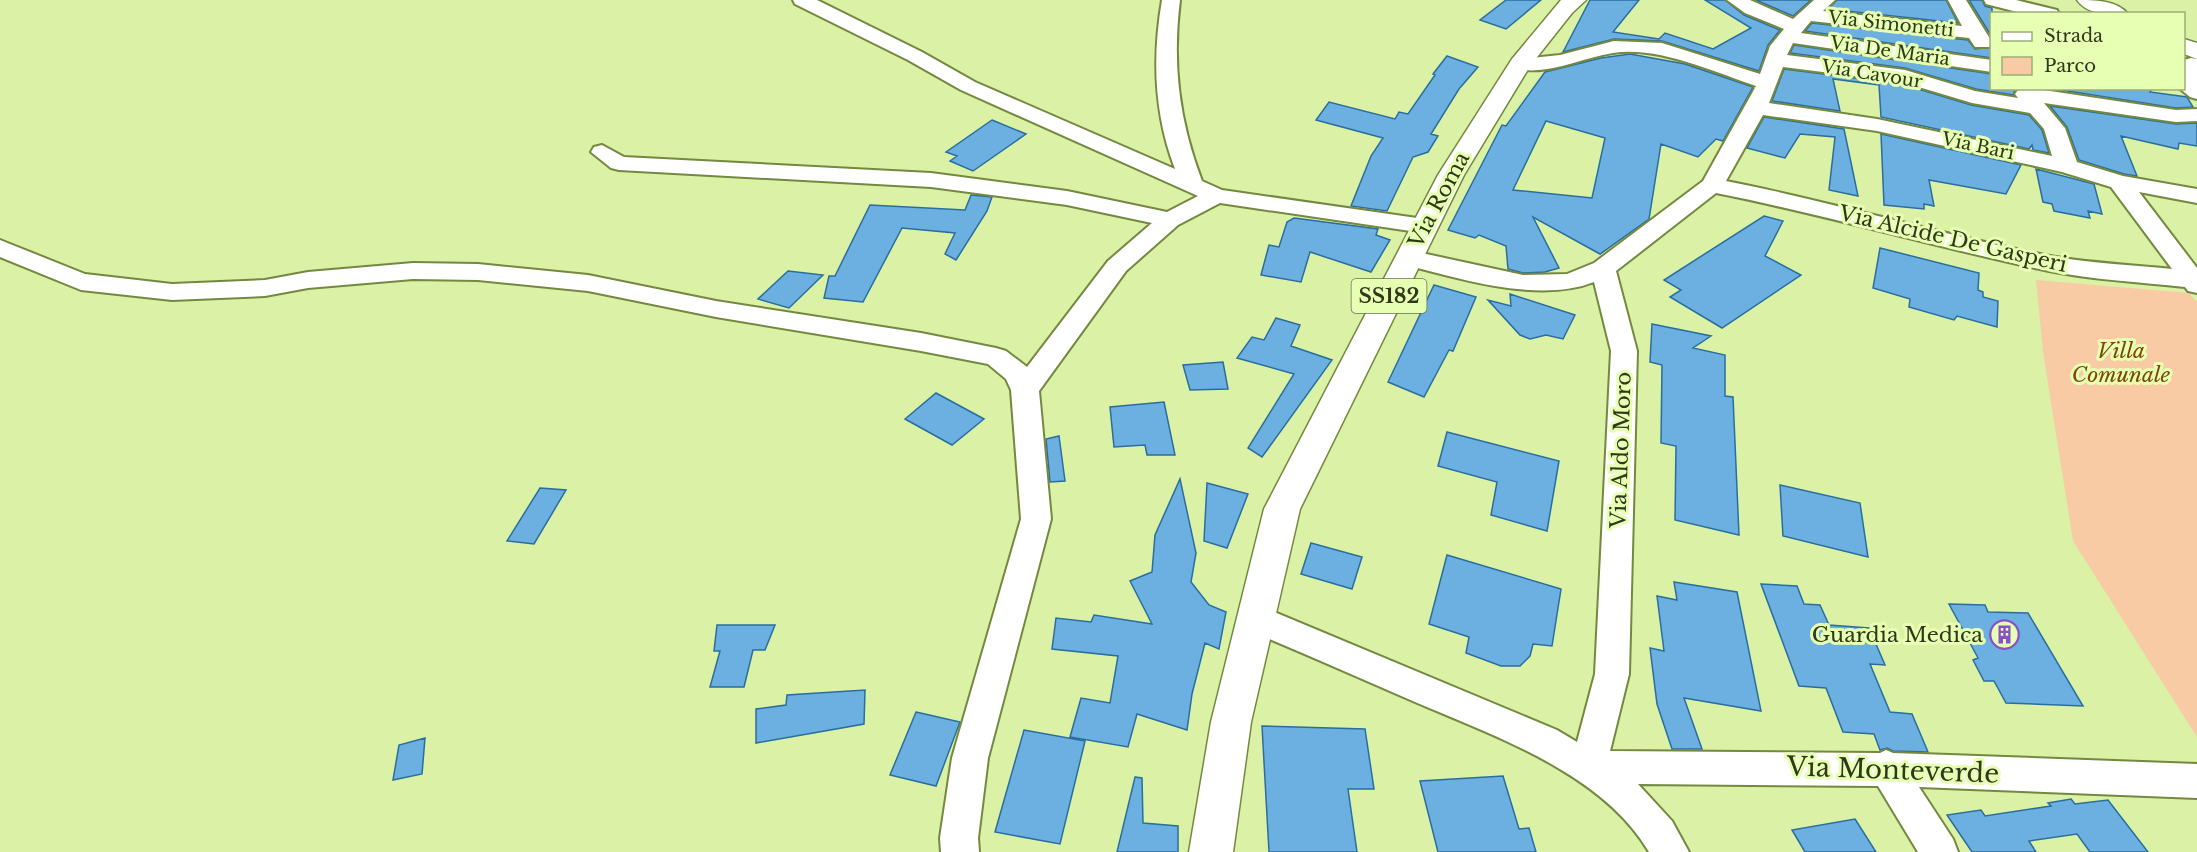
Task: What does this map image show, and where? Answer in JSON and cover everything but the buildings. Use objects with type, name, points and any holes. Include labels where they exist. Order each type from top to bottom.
[{"type":"main road","name":"Via Roma","points":[[1255,618],[1282,509],[1450,175],[1520,64],[1564,8],[1575,0]]},
{"type":"main road","points":[[2088,0],[2113,12]]},
{"type":"main road","name":"SS182","points":[[1211,852],[1231,722],[1255,618]]},
{"type":"street","points":[[802,0],[915,56],[968,86],[1217,196],[1424,226]]},
{"type":"street","points":[[1171,0],[1166,28],[1165,87],[1178,152],[1192,184]]},
{"type":"street","points":[[1736,0],[1752,9],[1797,26]]},
{"type":"street","points":[[1408,258],[1523,283],[1570,282],[1603,269],[1712,185],[1756,108],[1768,83],[1780,46],[1797,26],[1826,0]]},
{"type":"street","points":[[1957,0],[1990,54]]},
{"type":"street","points":[[1993,0],[2042,12]]},
{"type":"street","name":"Via Simonetti","points":[[1797,26],[1975,33]]},
{"type":"street","name":"Via De Maria","points":[[1797,26],[1990,66]]},
{"type":"street","points":[[1520,64],[1560,61],[1614,47],[1662,49],[1768,83]]},
{"type":"street","points":[[2190,58],[2188,86],[2197,93]]},
{"type":"street","name":"Via Cavour","points":[[1776,60],[1905,76],[1972,97],[2027,97],[2176,116],[2197,115]]},
{"type":"street","points":[[2027,97],[2054,128],[2067,166]]},
{"type":"street","name":"Via Bari","points":[[1756,108],[1828,116],[1877,125],[2067,166],[2119,182],[2197,196]]},
{"type":"street","points":[[602,152],[619,163],[931,180],[1067,198],[1170,220]]},
{"type":"street","points":[[2119,182],[2195,282]]},
{"type":"street","name":"Via Alcide De Gasperi","points":[[1712,185],[1787,200],[1889,227],[2052,264],[2195,282]]},
{"type":"street","points":[[1025,390],[1117,266],[1170,220],[1217,196]]},
{"type":"street","points":[[0,248],[81,282],[172,292],[265,288],[308,280],[413,271],[478,272],[588,284],[716,309],[921,342],[996,357],[1017,373],[1025,390],[1036,519],[970,758],[959,838],[960,852]]},
{"type":"street","name":"Via Aldo Moro","points":[[1588,768],[1612,674],[1624,351],[1603,269]]},
{"type":"street","points":[[1255,618],[1544,741],[1588,768],[1630,801],[1664,841],[1670,852]]},
{"type":"street","points":[[1886,767],[1940,852]]},
{"type":"street","name":"Via Monteverde","points":[[1588,768],[1886,767],[2197,781]]},
{"type":"green space","name":"Villa Comunale","points":[[2036,280],[2189,293],[2197,302],[2197,737],[2073,541],[2043,352]]},
{"type":"place","name":"Guardia Medica","points":[[2004,635]]}]
